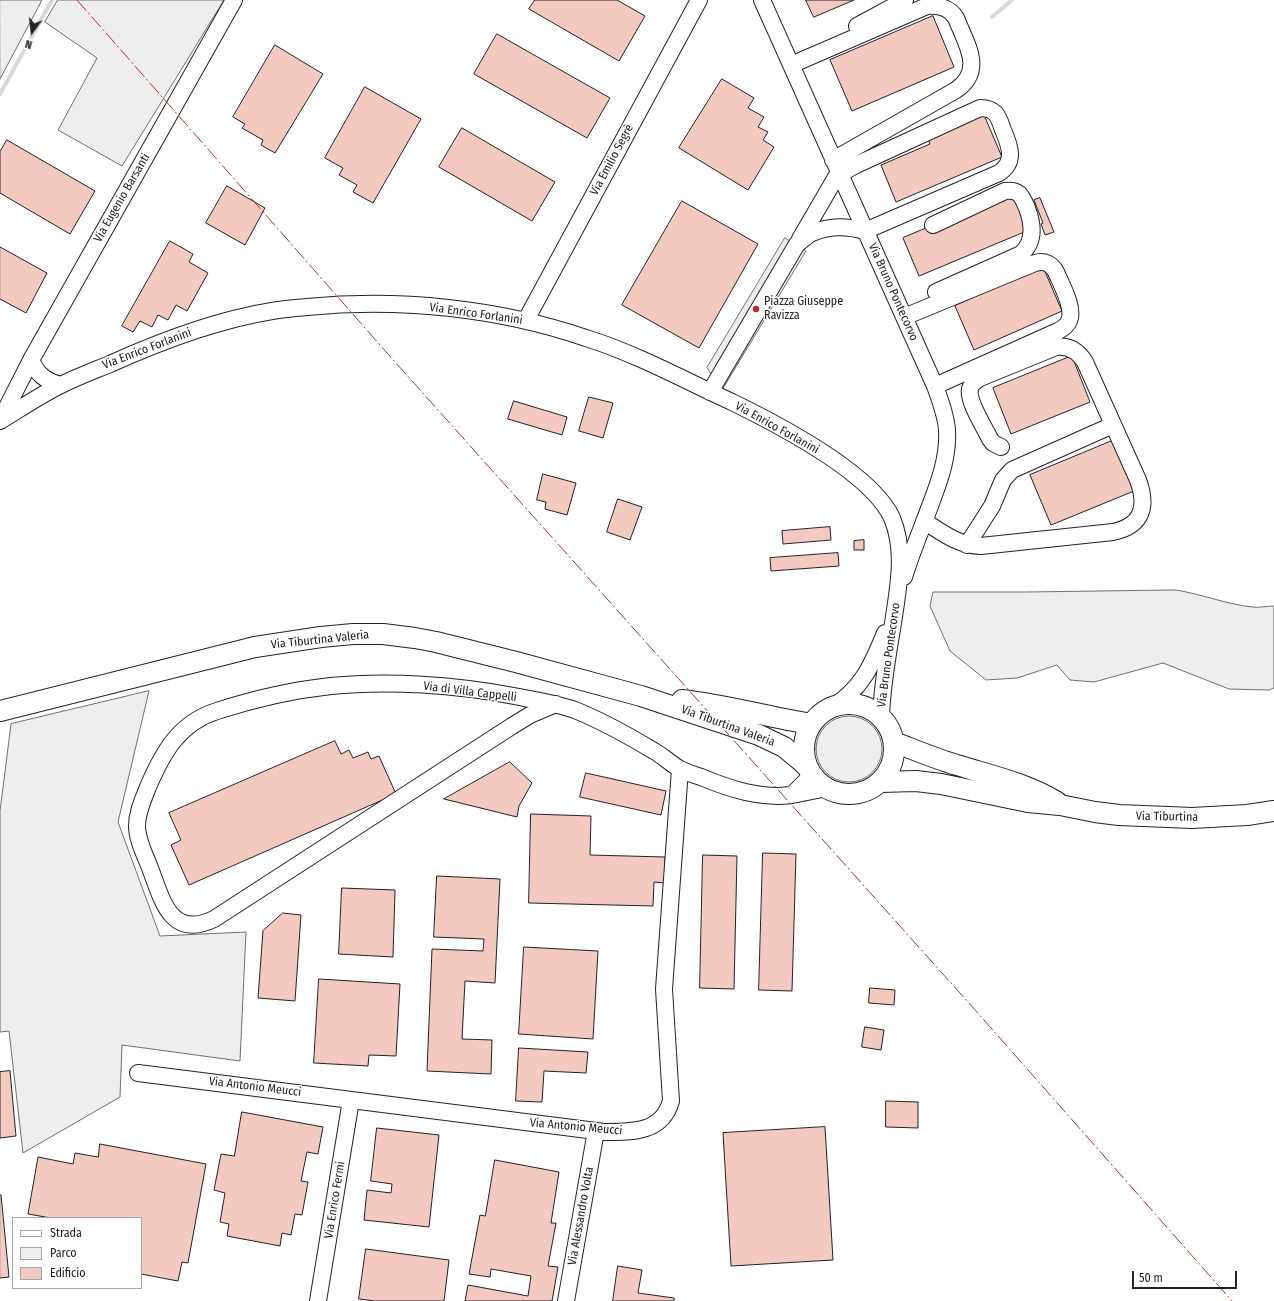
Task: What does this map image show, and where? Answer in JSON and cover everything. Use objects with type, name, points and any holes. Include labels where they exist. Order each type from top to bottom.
[{"type":"main road","name":"Via Tiburtina Valeria","points":[[0,711],[255,647],[287,641],[353,634],[397,635],[436,642],[641,696],[759,735],[784,747],[811,772]]},
{"type":"main road","name":"Via Tiburtina Valeria","points":[[641,696],[704,703],[774,718],[812,724]]},
{"type":"main road","name":"Via Tiburtina","points":[[844,704],[857,705],[870,709],[880,716],[890,728],[894,742],[894,756],[890,770],[881,782],[869,790],[855,794],[840,793],[827,788],[819,782],[811,772],[805,758],[804,746],[806,735],[812,724],[820,715],[831,708],[844,704]]},
{"type":"main road","name":"Via Tiburtina","points":[[894,742],[947,762],[1034,789],[1060,805]]},
{"type":"main road","name":"Via Tiburtina","points":[[881,782],[916,781],[937,783],[1028,802],[1060,805],[1106,814],[1160,818],[1220,816],[1274,811]]},
{"type":"street","name":"Via Eugenio Barsanti","points":[[0,421],[30,360],[234,0]]},
{"type":"street","name":"Via Emilio Segrè","points":[[526,320],[699,0]]},
{"type":"street","name":"Via Bruno Pontecorvo","points":[[762,0],[935,386],[943,410],[947,439],[945,460],[940,480],[898,593],[882,641],[864,678],[846,698],[831,708]]},
{"type":"street","points":[[788,59],[851,29],[905,0]]},
{"type":"street","points":[[710,392],[797,244],[837,168],[965,83],[971,70],[972,60],[956,18],[952,13],[944,8],[936,6],[927,6],[788,59]]},
{"type":"street","points":[[797,244],[812,233],[834,227],[848,226],[866,231],[1004,169],[1009,161],[1010,148],[996,114],[980,108],[837,168]]},
{"type":"street","points":[[902,312],[1016,257],[1025,251],[1032,234],[1030,216],[1022,198],[1019,194],[1011,190],[1005,191],[933,224]]},
{"type":"street","points":[[902,312],[1039,262],[1048,264],[1054,268],[1056,272],[1071,311],[1067,325],[1058,331],[935,386]]},
{"type":"street","name":"Via Enrico Forlanini","points":[[0,421],[61,385],[157,343],[216,324],[272,311],[332,305],[392,304],[477,312],[526,320],[570,332],[607,345],[710,392],[759,416],[806,443],[856,476],[879,498],[892,519],[898,542],[900,572],[898,593]]},
{"type":"street","points":[[924,521],[956,541],[967,545],[981,546],[1113,532],[1125,528],[1135,522],[1141,513],[1143,501],[1141,488],[1082,357],[1078,352],[1068,347],[1056,347],[980,378],[972,384],[969,392],[971,401],[990,439],[993,443],[1001,447]]},
{"type":"street","points":[[30,360],[42,377],[61,385]]},
{"type":"street","points":[[967,545],[992,506],[1003,480],[1012,470],[1113,425]]},
{"type":"street","name":"Via Bruno Pontecorvo","points":[[880,716],[882,690],[898,593]]},
{"type":"street","name":"Via di Villa Cappelli","points":[[556,704],[530,715],[512,726],[214,919],[201,924],[188,924],[173,918],[165,906],[140,843],[137,830],[138,816],[142,802],[165,751],[183,731],[201,717],[219,710],[294,691],[354,685],[405,685],[457,688],[556,704],[575,710],[616,730],[656,752],[680,769],[744,792],[768,796],[792,795],[827,788]]},
{"type":"street","name":"Via Antonio Meucci","points":[[138,1073],[596,1131],[637,1131],[662,1120],[671,1101],[664,989],[680,769]]},
{"type":"street","points":[[792,795],[811,772]]},
{"type":"street","name":"Via Enrico Fermi","points":[[318,1301],[351,1100]]},
{"type":"street","name":"Via Alessandro Volta","points":[[566,1301],[596,1131]]},
{"type":"green space","points":[[0,0],[42,0],[0,79]]},
{"type":"green space","points":[[58,0],[224,0],[122,166],[58,130],[97,58],[45,22]]},
{"type":"green space","points":[[1176,590],[1242,606],[1274,606],[1274,688],[1269,690],[1229,689],[1163,663],[1094,682],[1070,680],[1057,665],[1017,678],[986,680],[950,651],[930,606],[933,592]]},
{"type":"green space","points":[[149,691],[118,822],[160,936],[246,932],[240,1061],[122,1045],[120,1097],[23,1153],[9,1031],[0,1032],[0,811],[11,724]]},
{"type":"green space","points":[[849,716],[862,719],[872,726],[879,736],[882,749],[879,762],[872,772],[862,779],[849,782],[836,779],[826,772],[819,762],[816,749],[819,736],[826,726],[836,719]]},
{"type":"shaded area","name":"Piazza Giuseppe Ravizza","points":[[785,238],[806,251],[722,390],[707,368]]},
{"type":"building","points":[[535,0],[617,0],[645,16],[619,61],[529,9]]},
{"type":"building","points":[[806,0],[854,0],[814,17]]},
{"type":"building","points":[[933,16],[954,67],[852,111],[830,60]]},
{"type":"building","points":[[497,34],[610,98],[587,138],[474,74]]},
{"type":"building","points":[[275,45],[323,74],[275,153],[261,145],[263,140],[242,128],[245,124],[233,117]]},
{"type":"building","points":[[722,79],[754,98],[748,108],[764,117],[758,127],[768,132],[763,140],[774,147],[748,190],[679,148]]},
{"type":"building","points":[[365,87],[421,119],[373,203],[353,192],[357,185],[339,175],[343,168],[325,158]]},
{"type":"building","points":[[984,115],[1002,157],[896,202],[881,165],[930,144],[928,139]]},
{"type":"building","points":[[462,128],[555,182],[532,221],[439,167]]},
{"type":"building","points":[[7,140],[95,191],[70,234],[0,193],[0,152]]},
{"type":"building","points":[[227,186],[265,208],[245,245],[206,223]]},
{"type":"building","points":[[1013,192],[1029,230],[919,276],[903,238]]},
{"type":"building","points":[[1040,198],[1054,232],[1045,235],[1041,224],[1043,223],[1034,200]]},
{"type":"building","points":[[682,201],[758,244],[699,348],[622,305]]},
{"type":"building","points":[[170,241],[193,254],[189,262],[208,273],[187,311],[176,305],[168,320],[158,315],[152,327],[140,321],[133,332],[122,326]]},
{"type":"building","points":[[0,247],[47,273],[26,313],[0,299]]},
{"type":"building","points":[[1043,267],[1062,311],[974,350],[955,306]]},
{"type":"building","points":[[1072,356],[1090,402],[1011,434],[993,388]]},
{"type":"building","points":[[589,397],[613,403],[603,438],[579,431]]},
{"type":"building","points":[[514,401],[567,417],[562,435],[508,419]]},
{"type":"building","points":[[1112,441],[1134,491],[1051,525],[1030,475]]},
{"type":"building","points":[[543,474],[576,483],[567,515],[545,509],[546,502],[537,500]]},
{"type":"building","points":[[618,499],[642,507],[630,540],[607,532]]},
{"type":"building","points":[[830,527],[831,540],[783,544],[782,531]]},
{"type":"building","points":[[864,540],[864,550],[854,550],[854,541]]},
{"type":"building","points":[[838,553],[839,566],[771,571],[770,558]]},
{"type":"building","points":[[335,741],[341,754],[349,750],[353,758],[368,752],[371,759],[379,756],[396,794],[189,885],[171,845],[181,840],[169,813]]},
{"type":"building","points":[[510,762],[532,783],[519,806],[517,817],[444,799]]},
{"type":"building","points":[[586,773],[666,791],[661,815],[580,797]]},
{"type":"building","points":[[531,814],[591,816],[590,855],[665,857],[665,883],[654,882],[653,906],[529,903]]},
{"type":"building","points":[[763,853],[796,854],[792,991],[759,990]]},
{"type":"building","points":[[703,855],[737,856],[734,989],[700,988]]},
{"type":"building","points":[[437,876],[500,879],[495,983],[465,981],[462,1039],[492,1040],[491,1074],[427,1071],[432,949],[483,951],[484,939],[434,937]]},
{"type":"building","points":[[342,888],[395,890],[393,957],[339,954]]},
{"type":"building","points":[[283,913],[301,915],[295,1001],[258,998],[263,931]]},
{"type":"building","points":[[524,947],[598,951],[593,1039],[519,1034]]},
{"type":"building","points":[[319,979],[400,984],[396,1056],[369,1055],[368,1066],[314,1063]]},
{"type":"building","points":[[870,988],[895,990],[894,1005],[869,1003]]},
{"type":"building","points":[[865,1027],[884,1030],[881,1050],[862,1047]]},
{"type":"building","points":[[519,1048],[588,1052],[586,1073],[544,1071],[542,1102],[516,1101]]},
{"type":"building","points":[[10,1071],[16,1136],[0,1138],[0,1072]]},
{"type":"building","points":[[886,1101],[918,1102],[918,1128],[886,1127]]},
{"type":"building","points":[[242,1112],[323,1127],[318,1154],[307,1152],[301,1181],[308,1182],[302,1215],[295,1214],[291,1235],[282,1233],[280,1246],[227,1236],[229,1224],[220,1222],[225,1193],[214,1190],[221,1154],[234,1156]]},
{"type":"building","points":[[825,1127],[833,1260],[731,1266],[723,1133]]},
{"type":"building","points":[[377,1128],[439,1135],[429,1227],[364,1220],[367,1190],[391,1193],[392,1184],[371,1181]]},
{"type":"building","points":[[100,1144],[206,1164],[188,1263],[182,1262],[178,1281],[142,1274],[142,1217],[45,1217],[28,1214],[38,1157],[73,1164],[75,1153],[98,1157]]},
{"type":"building","points":[[495,1160],[559,1172],[551,1223],[556,1223],[548,1266],[558,1267],[552,1301],[465,1301],[468,1285],[528,1296],[531,1276],[491,1269],[490,1277],[469,1274],[480,1215],[485,1216]]},
{"type":"building","points":[[0,1195],[9,1277],[0,1278]]},
{"type":"building","points":[[366,1249],[449,1260],[444,1301],[375,1301],[359,1299]]},
{"type":"building","points":[[618,1266],[642,1270],[638,1293],[674,1298],[674,1301],[613,1301]]},
{"type":"waterway","points":[[0,94],[52,0]]},
{"type":"waterway","points":[[992,17],[1012,0]]},
{"type":"power","points":[[77,0],[387,353],[976,1011],[1232,1301]]},
{"type":"place","name":"Piazza Giuseppe Ravizza","points":[[756,309]]}]
